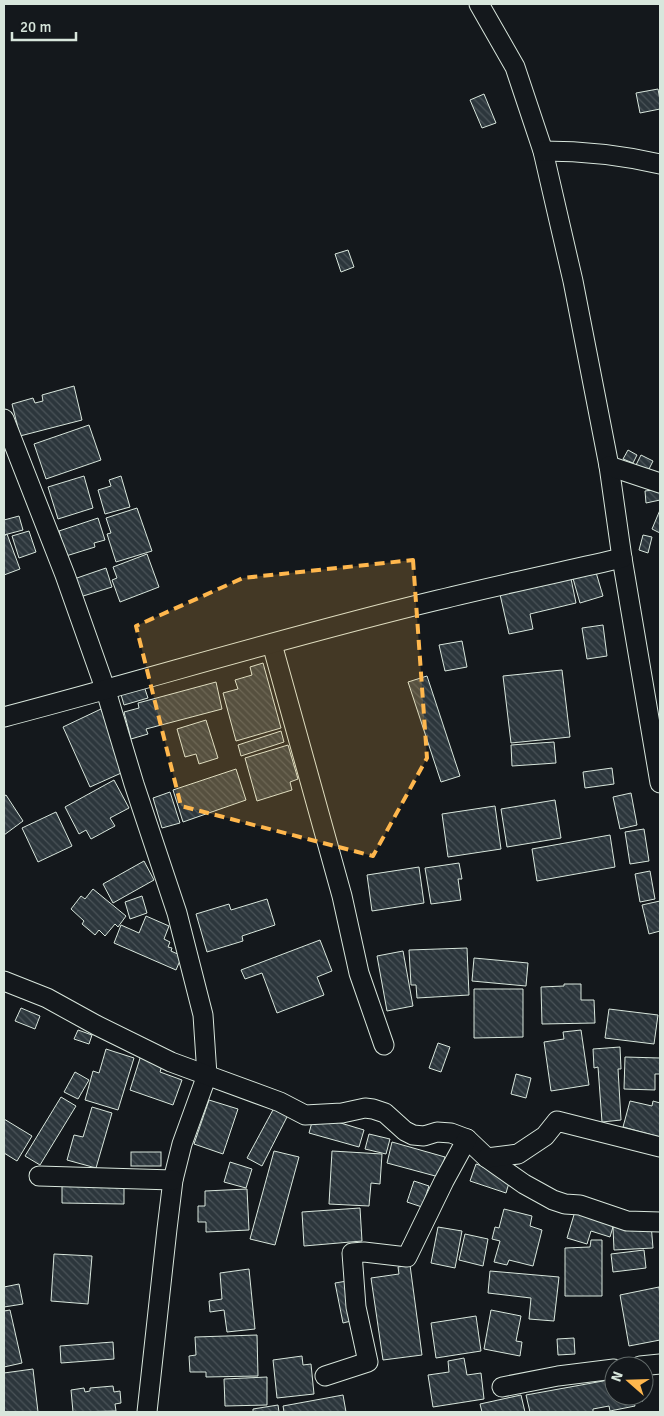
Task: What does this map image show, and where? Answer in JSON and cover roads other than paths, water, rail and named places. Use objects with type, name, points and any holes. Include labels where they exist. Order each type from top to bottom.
[{"type":"street","points":[[479,4],[515,67],[543,151],[574,281],[608,466],[622,558],[654,717],[660,783]]},
{"type":"street","points":[[543,151],[576,151],[632,158],[660,164]]},
{"type":"street","points":[[4,419],[65,575],[106,691],[134,784],[177,913],[203,1015],[207,1075],[182,1144],[173,1180],[147,1412]]},
{"type":"street","points":[[608,466],[660,482]]},
{"type":"street","points":[[4,717],[106,691],[437,600],[622,558]]},
{"type":"street","points":[[272,644],[342,896],[359,972],[384,1045]]},
{"type":"street","points":[[4,981],[48,998],[96,1025],[172,1062],[280,1102],[305,1115],[342,1113],[365,1108],[373,1109],[385,1113],[405,1131],[413,1135],[424,1136],[437,1132],[451,1133],[467,1140],[487,1158],[524,1184],[553,1200],[565,1204],[580,1205],[627,1221],[660,1222]]},
{"type":"street","points":[[487,1158],[518,1154],[545,1136],[558,1122],[660,1147]]},
{"type":"street","points":[[325,1376],[368,1362],[356,1307],[352,1254],[364,1252],[406,1257],[467,1140]]},
{"type":"street","points":[[38,1176],[173,1180]]},
{"type":"street","points":[[502,1387],[558,1376],[604,1370]]}]
